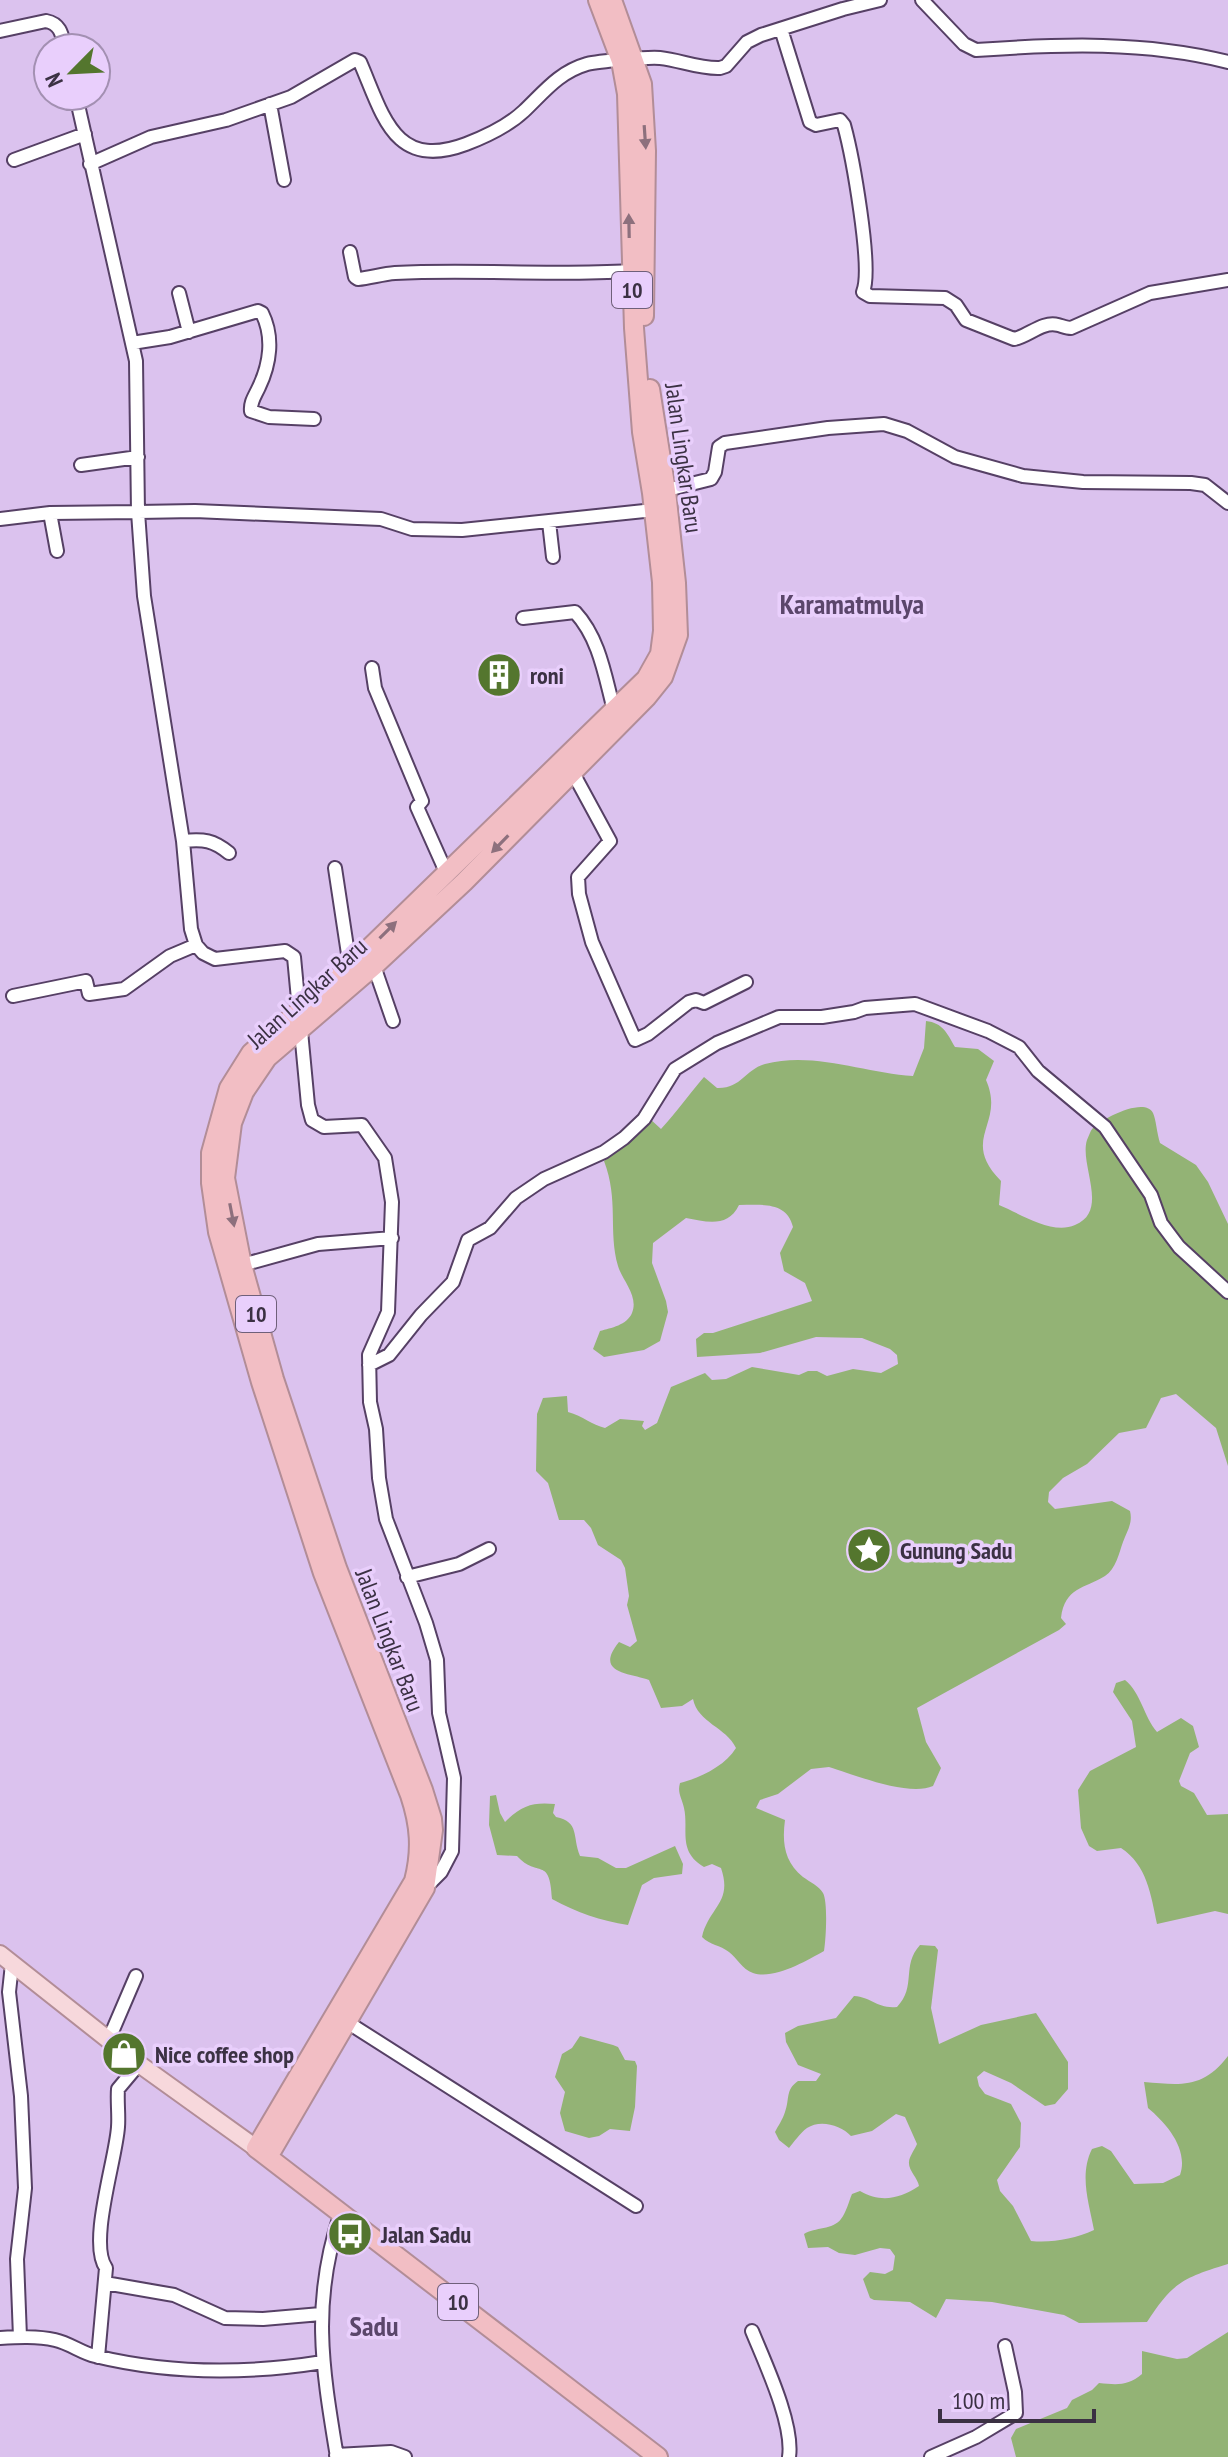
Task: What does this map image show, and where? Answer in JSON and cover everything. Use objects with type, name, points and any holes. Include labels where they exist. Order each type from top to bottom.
[{"type":"highway","name":"Jalan Lingkar Baru","points":[[262,2153],[347,2022],[425,1888],[432,1854],[432,1819],[337,1568],[274,1379],[242,1265],[225,1178],[232,1123],[244,1092],[256,1073],[300,1020],[446,872],[646,679],[660,654],[662,582],[655,434],[644,323],[646,151],[642,84],[627,61],[598,0]]},
{"type":"highway","name":"Jalan Lingkar Baru","points":[[262,2153],[414,1881],[420,1856],[416,1815],[323,1573],[261,1382],[216,1220],[211,1153],[229,1088],[251,1053],[374,966],[464,882],[647,697],[663,677],[674,652],[678,635],[676,583],[642,432],[630,271],[627,61],[612,0]]},
{"type":"highway","name":"10","points":[[262,2153],[658,2457]]},
{"type":"main road","points":[[6,1959],[139,2064],[262,2153]]},
{"type":"street","points":[[90,164],[151,137],[226,120],[291,97],[358,60],[394,132],[417,150],[443,151],[480,139],[505,126],[559,77],[573,70],[599,62],[660,58],[720,68],[726,66],[747,42],[858,2],[880,0]]},
{"type":"street","points":[[922,0],[973,50],[1063,45],[1131,46],[1228,62]]},
{"type":"street","points":[[0,31],[46,21],[59,27],[60,32]]},
{"type":"street","points":[[781,29],[810,122],[816,125],[840,120],[844,125],[867,277],[863,292],[870,296],[945,298],[956,305],[966,320],[1014,339],[1043,326],[1071,328],[1150,293],[1228,280]]},
{"type":"street","points":[[270,104],[284,180]]},
{"type":"street","points":[[80,112],[132,343],[138,383],[138,512],[144,596],[183,841],[191,929],[196,945],[207,957],[215,959],[289,952],[296,962],[308,1105],[312,1120],[324,1127],[362,1125],[385,1158],[392,1202],[388,1312],[370,1349],[370,1402],[386,1519],[437,1660],[439,1713],[454,1778],[452,1851],[441,1872],[425,1888]]},
{"type":"street","points":[[14,160],[85,134]]},
{"type":"street","points":[[350,252],[358,279],[391,273],[571,275],[630,271]]},
{"type":"street","points":[[179,293],[189,332]]},
{"type":"street","points":[[132,343],[189,332],[258,311],[262,313],[269,330],[269,354],[266,372],[250,405],[251,411],[269,417],[314,419]]},
{"type":"street","points":[[0,519],[50,513],[195,511],[381,519],[412,529],[462,530],[549,522],[658,498],[711,479],[721,444],[871,424],[898,426],[955,457],[1023,476],[1083,482],[1191,483],[1205,485],[1228,503]]},
{"type":"street","points":[[81,465],[138,457]]},
{"type":"street","points":[[50,513],[57,551]]},
{"type":"street","points":[[549,522],[553,557]]},
{"type":"street","points":[[523,618],[575,612],[593,639],[614,710]]},
{"type":"street","points":[[372,668],[375,688],[422,801],[417,807],[446,872]]},
{"type":"street","points":[[572,771],[610,841],[578,877],[586,925],[635,1040],[648,1034],[689,1002],[696,1000],[704,1003],[746,982]]},
{"type":"street","points":[[183,841],[215,841],[229,853]]},
{"type":"street","points":[[335,868],[350,967]]},
{"type":"street","points":[[13,996],[86,981],[89,994],[124,989],[170,956],[196,945]]},
{"type":"street","points":[[374,966],[393,1021]]},
{"type":"street","points":[[369,1365],[389,1355],[453,1282],[471,1237],[490,1228],[516,1198],[544,1179],[604,1152],[624,1138],[644,1119],[681,1063],[717,1043],[779,1017],[840,1015],[891,1005],[923,1006],[988,1031],[1019,1047],[1038,1071],[1105,1127],[1151,1195],[1161,1223],[1188,1256],[1228,1292]]},
{"type":"street","points":[[242,1265],[318,1244],[392,1238]]},
{"type":"street","points":[[407,1577],[459,1564],[489,1549]]},
{"type":"street","points":[[6,1959],[21,2096],[25,2188],[17,2259],[20,2337]]},
{"type":"street","points":[[109,2039],[136,1976]]},
{"type":"street","points":[[347,2022],[636,2206]]},
{"type":"street","points":[[98,2357],[106,2268],[101,2262],[100,2248],[118,2128],[118,2089],[139,2064]]},
{"type":"street","points":[[341,2212],[329,2248],[321,2314],[323,2362],[336,2456],[391,2452],[405,2457]]},
{"type":"street","points":[[105,2283],[174,2295],[225,2318],[263,2319],[321,2314]]},
{"type":"street","points":[[752,2331],[780,2403],[789,2457]]},
{"type":"street","points":[[0,2338],[56,2340],[98,2357],[192,2371],[270,2369],[323,2362]]},
{"type":"street","points":[[931,2457],[976,2437],[1016,2413],[1015,2392],[1005,2346]]},
{"type":"green space","points":[[926,1021],[941,1026],[955,1047],[978,1049],[994,1061],[986,1080],[991,1109],[983,1142],[989,1166],[1001,1181],[999,1205],[1047,1225],[1075,1225],[1091,1209],[1086,1150],[1090,1132],[1113,1115],[1141,1107],[1153,1113],[1160,1143],[1196,1165],[1208,1182],[1228,1224],[1228,1466],[1216,1428],[1176,1394],[1161,1398],[1146,1428],[1119,1433],[1087,1464],[1063,1478],[1049,1492],[1048,1502],[1055,1509],[1112,1501],[1130,1511],[1129,1527],[1112,1569],[1071,1595],[1061,1618],[1066,1624],[1059,1630],[917,1708],[926,1742],[941,1768],[933,1786],[923,1789],[896,1787],[829,1767],[811,1769],[778,1794],[760,1800],[756,1808],[785,1820],[784,1844],[792,1865],[823,1893],[826,1930],[824,1951],[780,1972],[753,1973],[729,1952],[702,1937],[722,1897],[724,1880],[721,1868],[712,1864],[704,1867],[690,1854],[679,1790],[680,1783],[711,1770],[736,1748],[726,1735],[700,1714],[693,1699],[682,1706],[661,1708],[649,1680],[612,1666],[612,1653],[619,1642],[630,1647],[637,1641],[627,1605],[629,1596],[625,1568],[621,1560],[598,1545],[584,1520],[559,1520],[548,1483],[536,1471],[537,1414],[543,1398],[567,1396],[568,1412],[596,1425],[605,1428],[620,1419],[644,1421],[642,1426],[645,1430],[657,1423],[671,1387],[705,1373],[712,1380],[726,1379],[752,1367],[799,1375],[817,1371],[827,1376],[853,1369],[881,1373],[898,1364],[897,1355],[890,1349],[862,1338],[816,1337],[760,1353],[697,1357],[696,1339],[704,1333],[713,1333],[812,1301],[805,1283],[784,1271],[780,1253],[793,1227],[790,1219],[772,1206],[756,1205],[739,1205],[729,1217],[716,1222],[686,1218],[653,1243],[652,1263],[668,1312],[660,1341],[644,1350],[604,1357],[593,1349],[600,1331],[626,1320],[634,1307],[632,1294],[615,1253],[611,1189],[604,1161],[631,1139],[649,1118],[661,1129],[704,1077],[717,1088],[725,1087],[765,1064],[802,1060],[913,1076],[924,1048]]},
{"type":"green space","points":[[1125,1680],[1157,1732],[1181,1718],[1193,1726],[1199,1747],[1190,1753],[1179,1781],[1181,1786],[1194,1793],[1207,1815],[1228,1814],[1228,1914],[1215,1911],[1157,1924],[1146,1882],[1137,1863],[1121,1848],[1097,1851],[1089,1846],[1081,1828],[1078,1790],[1090,1771],[1136,1747],[1132,1721],[1113,1692],[1116,1683]]},
{"type":"green space","points":[[496,1795],[505,1822],[528,1806],[555,1804],[553,1813],[556,1817],[572,1826],[580,1856],[598,1858],[616,1868],[626,1868],[675,1846],[683,1864],[682,1874],[654,1878],[642,1885],[628,1925],[570,1908],[552,1899],[546,1872],[524,1863],[517,1856],[497,1855],[489,1825],[490,1796]]},
{"type":"green space","points":[[920,1945],[935,1946],[938,1950],[931,2008],[939,2044],[981,2025],[1036,2013],[1068,2062],[1068,2089],[1055,2104],[1045,2106],[1011,2083],[984,2071],[977,2077],[985,2094],[1011,2104],[1021,2123],[1020,2147],[997,2180],[1000,2191],[1013,2206],[1031,2241],[1063,2240],[1094,2230],[1086,2179],[1092,2149],[1102,2146],[1111,2151],[1134,2184],[1163,2183],[1180,2175],[1179,2146],[1162,2121],[1148,2108],[1144,2082],[1180,2084],[1200,2080],[1219,2067],[1228,2056],[1228,2264],[1180,2283],[1164,2298],[1147,2322],[1079,2323],[1064,2315],[992,2302],[946,2299],[936,2318],[910,2302],[870,2298],[863,2279],[870,2272],[885,2274],[893,2270],[895,2256],[890,2249],[880,2248],[855,2255],[839,2253],[828,2247],[808,2248],[804,2234],[838,2223],[852,2194],[860,2191],[875,2197],[890,2198],[919,2186],[909,2165],[917,2144],[905,2117],[896,2114],[872,2131],[851,2136],[836,2126],[818,2124],[804,2130],[789,2148],[779,2140],[775,2132],[784,2115],[791,2088],[798,2081],[816,2081],[821,2074],[798,2065],[786,2042],[785,2033],[798,2026],[836,2018],[854,1996],[897,2007],[906,1991],[911,1961]]},
{"type":"green space","points":[[580,2036],[618,2047],[625,2060],[635,2061],[635,2107],[630,2131],[610,2129],[589,2138],[565,2131],[560,2113],[565,2092],[555,2077],[562,2054],[572,2048]]},
{"type":"green space","points":[[1228,2332],[1228,2457],[1016,2457],[1011,2438],[1016,2429],[1067,2408],[1072,2400],[1099,2383],[1122,2384],[1137,2378],[1142,2374],[1142,2351],[1177,2359],[1187,2358]]},
{"type":"place","name":"roni","points":[[499,675]]},
{"type":"place","name":"Gunung Sadu","points":[[869,1550]]},
{"type":"place","name":"Nice coffee shop","points":[[124,2054]]},
{"type":"place","name":"Jalan Sadu","points":[[350,2234]]},
{"type":"district","name":"Karamatmulya","points":[[852,603]]},
{"type":"district","name":"Sadu","points":[[374,2325]]}]
